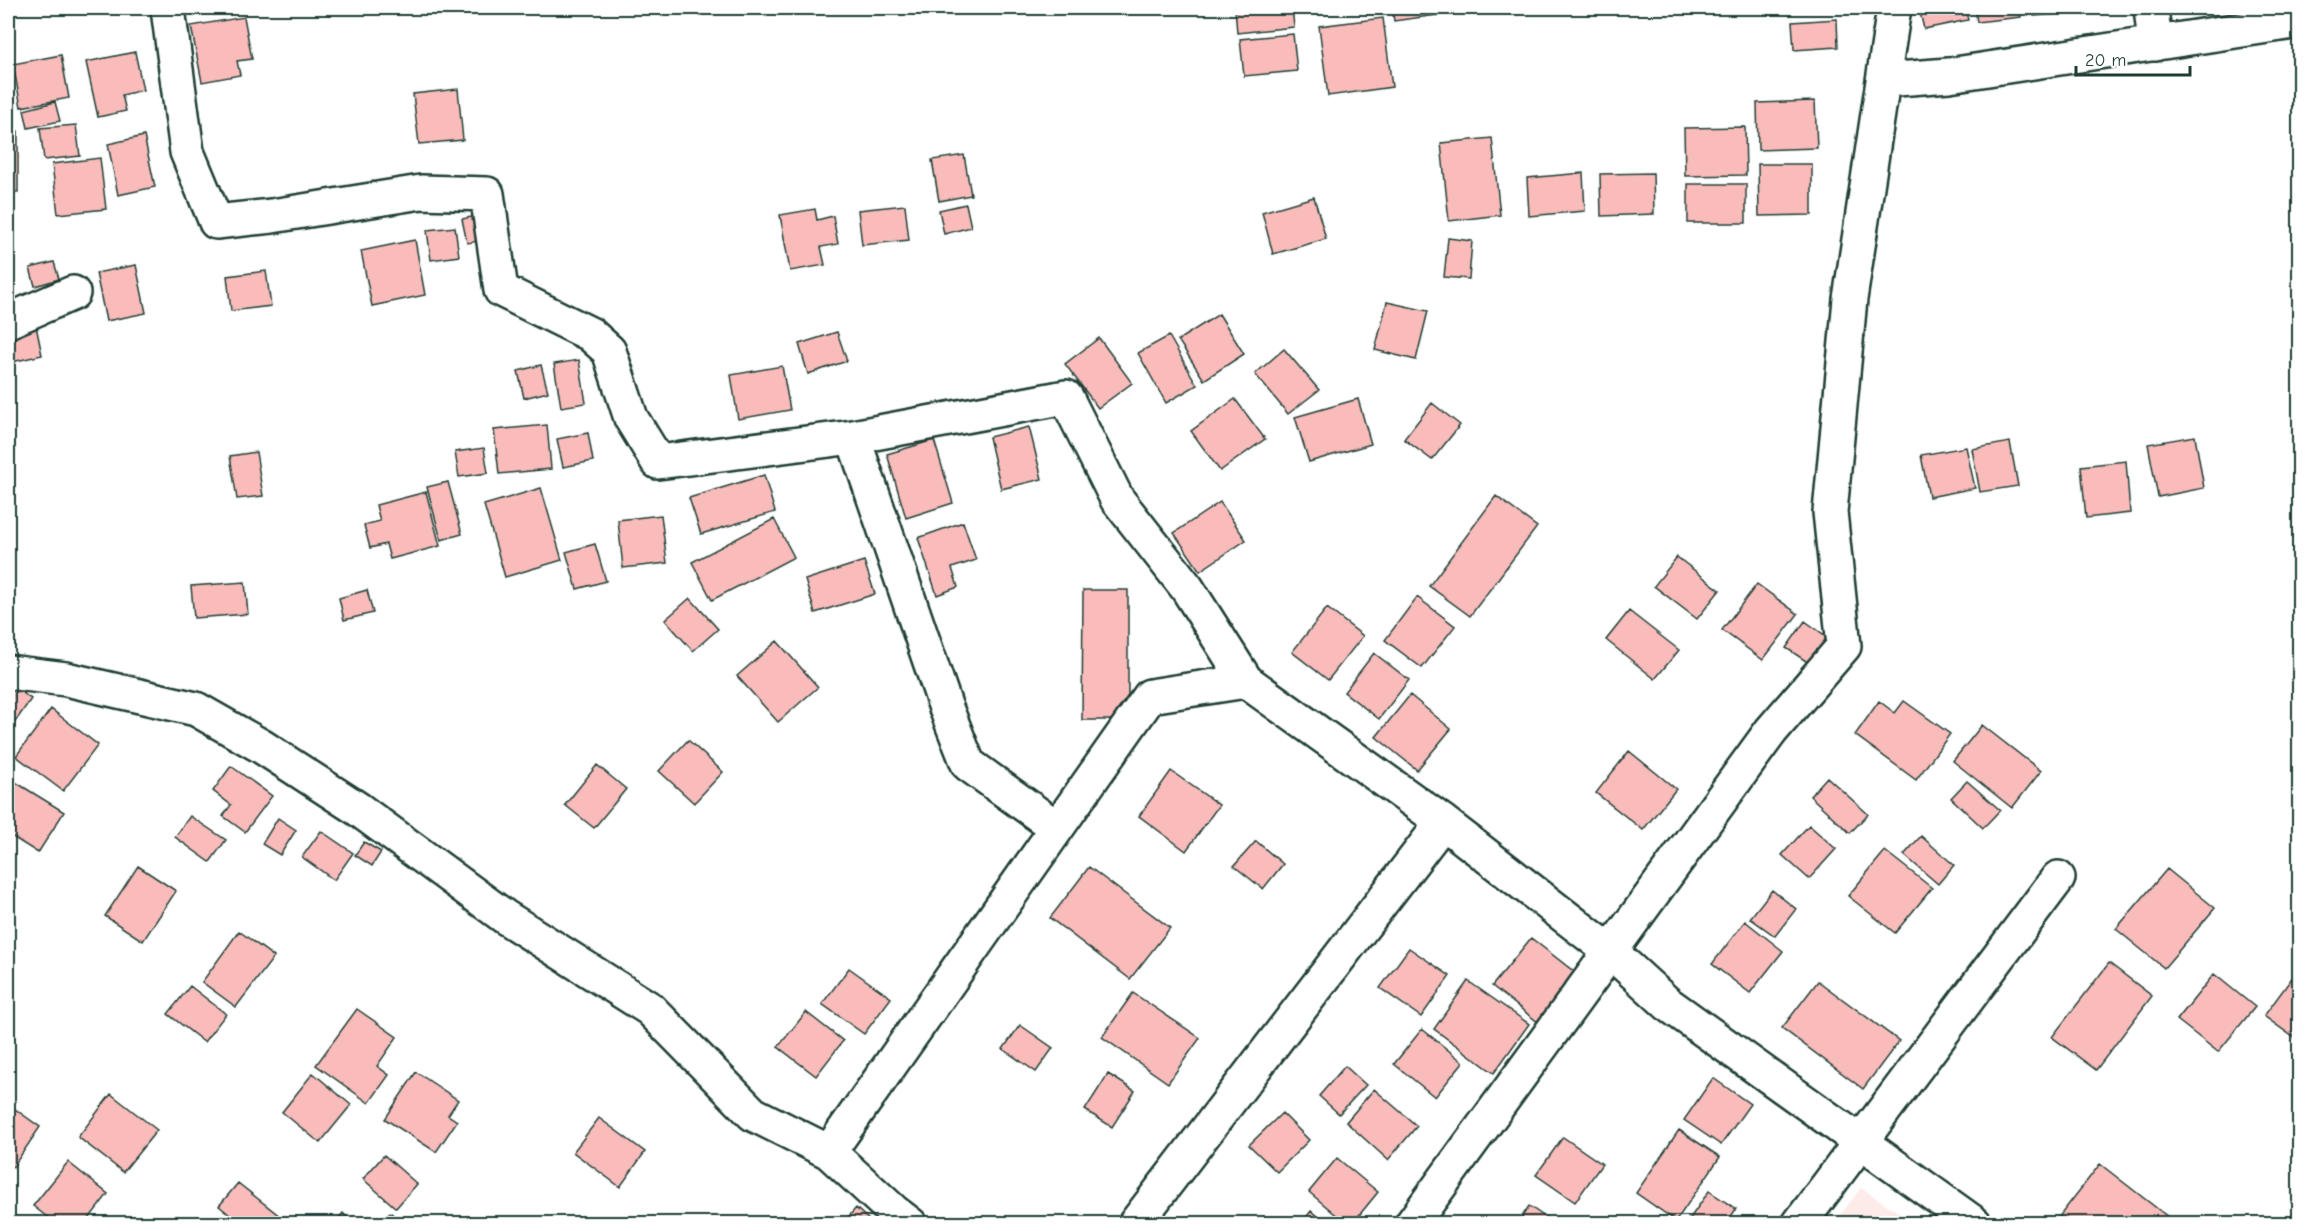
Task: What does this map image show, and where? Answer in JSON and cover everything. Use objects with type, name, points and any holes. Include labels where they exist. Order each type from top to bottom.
[{"type":"street","points":[[1412,1224],[1771,731],[1844,646],[1830,512],[1850,299],[1894,8]]},
{"type":"street","points":[[2151,8],[2155,44]]},
{"type":"street","points":[[168,9],[187,152],[216,222],[272,216],[420,192],[487,194],[501,290],[590,334],[609,351],[631,418],[658,462],[853,437],[1066,397],[1117,499],[1187,588],[1246,681],[1443,822],[1611,952],[1668,1004],[1975,1224]]},
{"type":"street","points":[[1884,80],[1949,75],[2300,21]]},
{"type":"street","points":[[8,321],[73,292]]},
{"type":"street","points":[[853,437],[946,708],[968,764],[1057,828]]},
{"type":"street","points":[[8,672],[66,679],[196,709],[261,746],[358,809],[505,917],[650,1009],[753,1114],[829,1152],[910,1224]]},
{"type":"street","points":[[829,1152],[1150,696],[1246,681]]},
{"type":"street","points":[[1135,1224],[1443,822]]},
{"type":"street","points":[[1799,1224],[2058,878]]},
{"type":"shaded area","points":[[1861,1188],[1915,1223],[1834,1223]]},
{"type":"building","points":[[1235,8],[1292,8],[1294,27],[1237,33]]},
{"type":"building","points":[[1392,8],[1443,8],[1444,14],[1394,21]]},
{"type":"building","points":[[1919,8],[1965,8],[1968,20],[1924,29]]},
{"type":"building","points":[[1975,8],[2020,8],[2021,17],[1977,22]]},
{"type":"building","points":[[2033,8],[2073,8],[2073,13],[2034,16]]},
{"type":"building","points":[[2088,8],[2132,8],[2132,9],[2089,13]]},
{"type":"building","points":[[244,17],[252,59],[237,61],[240,75],[202,82],[191,26]]},
{"type":"building","points":[[1383,18],[1392,87],[1328,96],[1319,26]]},
{"type":"building","points":[[1837,19],[1838,47],[1794,50],[1792,22]]},
{"type":"building","points":[[1293,34],[1297,71],[1244,76],[1240,39]]},
{"type":"building","points":[[135,52],[143,90],[122,95],[126,111],[98,117],[86,62]]},
{"type":"building","points":[[61,55],[69,98],[21,107],[13,64]]},
{"type":"building","points":[[458,89],[463,140],[419,144],[413,94]]},
{"type":"building","points":[[1815,101],[1817,148],[1758,150],[1757,103]]},
{"type":"building","points":[[55,102],[60,121],[28,128],[24,110]]},
{"type":"building","points":[[76,125],[80,156],[44,160],[40,128]]},
{"type":"building","points":[[1745,127],[1746,175],[1685,176],[1684,128]]},
{"type":"building","points":[[8,131],[18,131],[18,192],[8,192]]},
{"type":"building","points":[[144,136],[155,187],[118,195],[108,144]]},
{"type":"building","points":[[1492,138],[1500,215],[1449,221],[1441,143]]},
{"type":"building","points":[[964,155],[971,195],[939,201],[932,160]]},
{"type":"building","points":[[100,158],[106,209],[58,214],[52,164]]},
{"type":"building","points":[[1758,164],[1812,164],[1812,215],[1759,216]]},
{"type":"building","points":[[1583,173],[1585,211],[1529,216],[1527,178]]},
{"type":"building","points":[[1653,173],[1654,214],[1601,216],[1600,174]]},
{"type":"building","points":[[1688,184],[1746,184],[1746,223],[1688,223]]},
{"type":"building","points":[[1314,197],[1326,239],[1273,254],[1262,212]]},
{"type":"building","points":[[966,204],[971,227],[944,234],[939,210]]},
{"type":"building","points":[[905,205],[909,240],[862,245],[858,210]]},
{"type":"building","points":[[815,209],[817,220],[833,216],[838,244],[821,247],[825,265],[790,271],[780,215]]},
{"type":"building","points":[[481,215],[486,240],[467,243],[462,219]]},
{"type":"building","points":[[455,227],[459,256],[431,260],[427,230]]},
{"type":"building","points":[[1448,238],[1472,241],[1469,279],[1444,277]]},
{"type":"building","points":[[415,240],[425,295],[372,306],[361,251]]},
{"type":"building","points":[[54,262],[59,279],[35,286],[30,268]]},
{"type":"building","points":[[136,265],[146,313],[106,321],[96,273]]},
{"type":"building","points":[[266,271],[271,306],[231,311],[227,276]]},
{"type":"building","points":[[1387,302],[1428,311],[1416,360],[1375,350]]},
{"type":"building","points":[[1219,314],[1244,354],[1204,380],[1178,340]]},
{"type":"building","points":[[35,321],[42,355],[8,363],[8,327]]},
{"type":"building","points":[[837,332],[847,361],[808,374],[799,344]]},
{"type":"building","points":[[1169,336],[1197,385],[1166,403],[1138,353]]},
{"type":"building","points":[[1099,338],[1132,383],[1098,408],[1065,364]]},
{"type":"building","points":[[1284,349],[1319,390],[1288,414],[1255,374]]},
{"type":"building","points":[[579,360],[586,403],[561,407],[554,364]]},
{"type":"building","points":[[541,365],[548,392],[524,398],[518,371]]},
{"type":"building","points":[[782,366],[790,410],[738,419],[731,375]]},
{"type":"building","points":[[1235,399],[1265,439],[1220,471],[1191,431]]},
{"type":"building","points":[[1358,399],[1371,444],[1309,462],[1295,417]]},
{"type":"building","points":[[1432,403],[1460,425],[1432,460],[1404,439]]},
{"type":"building","points":[[547,425],[551,469],[499,474],[494,430]]},
{"type":"building","points":[[1029,427],[1042,479],[1001,489],[989,437]]},
{"type":"building","points":[[588,433],[593,461],[563,467],[557,439]]},
{"type":"building","points":[[2195,436],[2204,488],[2158,497],[2148,444]]},
{"type":"building","points":[[934,440],[953,503],[906,518],[887,454]]},
{"type":"building","points":[[2010,442],[2018,486],[1980,492],[1972,449]]},
{"type":"building","points":[[1966,447],[1975,488],[1929,497],[1921,455]]},
{"type":"building","points":[[484,448],[488,473],[459,477],[455,452]]},
{"type":"building","points":[[256,452],[263,496],[237,499],[230,456]]},
{"type":"building","points":[[2126,461],[2130,513],[2086,518],[2081,466]]},
{"type":"building","points":[[764,475],[775,512],[701,534],[689,498]]},
{"type":"building","points":[[448,482],[462,534],[441,540],[427,487]]},
{"type":"building","points":[[541,488],[562,560],[505,577],[484,505]]},
{"type":"building","points":[[426,492],[440,546],[390,559],[386,544],[370,548],[364,525],[380,521],[376,505]]},
{"type":"building","points":[[1496,496],[1537,527],[1470,616],[1429,586]]},
{"type":"building","points":[[1220,502],[1246,540],[1200,571],[1174,533]]},
{"type":"building","points":[[661,515],[667,563],[623,568],[618,520]]},
{"type":"building","points":[[774,519],[794,557],[712,600],[692,562]]},
{"type":"building","points":[[963,522],[976,560],[952,568],[958,587],[937,595],[918,538]]},
{"type":"building","points":[[595,544],[606,581],[577,589],[566,552]]},
{"type":"building","points":[[1677,557],[1720,590],[1697,619],[1654,586]]},
{"type":"building","points":[[864,561],[875,594],[815,613],[805,580]]},
{"type":"building","points":[[245,582],[248,614],[194,618],[191,586]]},
{"type":"building","points":[[1757,584],[1798,614],[1763,660],[1722,630]]},
{"type":"building","points":[[367,590],[373,613],[344,620],[339,598]]},
{"type":"building","points":[[1083,590],[1128,590],[1128,720],[1082,720]]},
{"type":"building","points":[[1417,597],[1455,626],[1422,668],[1385,640]]},
{"type":"building","points":[[690,598],[718,629],[693,651],[665,620]]},
{"type":"building","points":[[1327,608],[1363,636],[1328,680],[1292,652]]},
{"type":"building","points":[[1629,611],[1679,650],[1655,679],[1606,640]]},
{"type":"building","points":[[1805,621],[1830,639],[1812,665],[1786,648]]},
{"type":"building","points":[[777,641],[818,687],[778,722],[737,676]]},
{"type":"building","points":[[1374,653],[1409,680],[1379,719],[1344,692]]},
{"type":"building","points":[[8,682],[31,699],[8,732]]},
{"type":"building","points":[[1410,695],[1451,729],[1417,770],[1376,737]]},
{"type":"building","points":[[1879,701],[1895,713],[1904,701],[1950,734],[1916,780],[1855,735]]},
{"type":"building","points":[[51,709],[98,745],[63,791],[16,756]]},
{"type":"building","points":[[1982,725],[2041,771],[2012,808],[1953,761]]},
{"type":"building","points":[[688,740],[723,772],[694,803],[659,771]]},
{"type":"building","points":[[1629,751],[1676,789],[1643,830],[1596,793]]},
{"type":"building","points":[[597,765],[626,789],[594,828],[565,805]]},
{"type":"building","points":[[231,766],[272,796],[245,832],[223,816],[231,805],[213,791]]},
{"type":"building","points":[[1171,771],[1219,805],[1186,851],[1139,816]]},
{"type":"building","points":[[1827,777],[1868,814],[1850,833],[1810,796]]},
{"type":"building","points":[[12,780],[64,812],[38,853],[8,834],[8,787]]},
{"type":"building","points":[[1967,781],[2000,810],[1983,828],[1951,798]]},
{"type":"building","points":[[190,816],[226,840],[210,862],[175,837]]},
{"type":"building","points":[[278,818],[296,830],[280,855],[262,844]]},
{"type":"building","points":[[1809,825],[1836,849],[1809,879],[1782,855]]},
{"type":"building","points":[[321,831],[353,853],[334,880],[302,857]]},
{"type":"building","points":[[1921,836],[1954,865],[1938,884],[1904,855]]},
{"type":"building","points":[[1256,841],[1283,864],[1263,889],[1234,866]]},
{"type":"building","points":[[364,842],[381,852],[372,866],[355,855]]},
{"type":"building","points":[[1885,851],[1932,888],[1895,933],[1848,896]]},
{"type":"building","points":[[138,866],[176,891],[143,941],[105,916]]},
{"type":"building","points":[[1089,867],[1170,928],[1130,979],[1050,918]]},
{"type":"building","points":[[2167,869],[2215,908],[2164,968],[2116,929]]},
{"type":"building","points":[[1772,890],[1796,909],[1775,936],[1750,918]]},
{"type":"building","points":[[1745,921],[1783,951],[1750,993],[1712,964]]},
{"type":"building","points":[[239,931],[274,957],[236,1007],[202,982]]},
{"type":"building","points":[[1531,938],[1577,974],[1539,1023],[1492,986]]},
{"type":"building","points":[[1409,948],[1450,976],[1421,1017],[1380,988]]},
{"type":"building","points":[[2109,963],[2152,996],[2096,1070],[2052,1037]]},
{"type":"building","points":[[2300,967],[2300,1042],[2264,1016]]},
{"type":"building","points":[[849,968],[891,998],[864,1034],[822,1004]]},
{"type":"building","points":[[2214,974],[2255,1007],[2218,1052],[2177,1020]]},
{"type":"building","points":[[1468,981],[1529,1024],[1494,1073],[1434,1029]]},
{"type":"building","points":[[1818,981],[1899,1041],[1863,1089],[1782,1028]]},
{"type":"building","points":[[190,986],[226,1014],[204,1042],[168,1014]]},
{"type":"building","points":[[1133,993],[1200,1038],[1168,1083],[1102,1037]]},
{"type":"building","points":[[357,1009],[397,1037],[377,1066],[389,1075],[369,1103],[316,1065]]},
{"type":"building","points":[[806,1012],[843,1041],[816,1076],[778,1047]]},
{"type":"building","points":[[1020,1025],[1053,1048],[1036,1072],[1003,1049]]},
{"type":"building","points":[[1422,1029],[1463,1062],[1435,1097],[1394,1064]]},
{"type":"building","points":[[1345,1066],[1366,1085],[1339,1114],[1319,1096]]},
{"type":"building","points":[[416,1072],[458,1100],[448,1115],[457,1121],[436,1152],[385,1119]]},
{"type":"building","points":[[313,1073],[351,1105],[320,1143],[282,1112]]},
{"type":"building","points":[[1108,1074],[1135,1091],[1112,1127],[1085,1110]]},
{"type":"building","points":[[1713,1078],[1750,1104],[1721,1145],[1684,1120]]},
{"type":"building","points":[[1374,1089],[1417,1126],[1388,1160],[1346,1122]]},
{"type":"building","points":[[111,1094],[157,1130],[123,1172],[78,1137]]},
{"type":"building","points":[[8,1104],[40,1127],[13,1167],[8,1163]]},
{"type":"building","points":[[1282,1113],[1309,1140],[1277,1172],[1249,1145]]},
{"type":"building","points":[[599,1118],[645,1152],[620,1187],[573,1152]]},
{"type":"building","points":[[1679,1130],[1720,1157],[1676,1221],[1636,1193]]},
{"type":"building","points":[[1563,1137],[1602,1164],[1575,1202],[1536,1175]]},
{"type":"building","points":[[384,1155],[417,1184],[396,1208],[363,1179]]},
{"type":"building","points":[[1337,1158],[1378,1192],[1352,1224],[1347,1224],[1309,1192]]},
{"type":"building","points":[[68,1162],[108,1194],[85,1224],[56,1224],[33,1206]]},
{"type":"building","points":[[2100,1164],[2177,1224],[2066,1224],[2058,1218]]},
{"type":"building","points":[[238,1183],[281,1217],[276,1224],[241,1224],[219,1206]]},
{"type":"building","points":[[1709,1191],[1736,1209],[1726,1224],[1686,1224]]},
{"type":"building","points":[[1529,1206],[1555,1224],[1517,1224]]},
{"type":"building","points":[[856,1208],[873,1224],[842,1224]]},
{"type":"building","points":[[1311,1211],[1327,1224],[1301,1224]]},
{"type":"building","points":[[390,1212],[403,1224],[380,1224]]},
{"type":"building","points":[[343,1213],[354,1224],[333,1224]]}]
